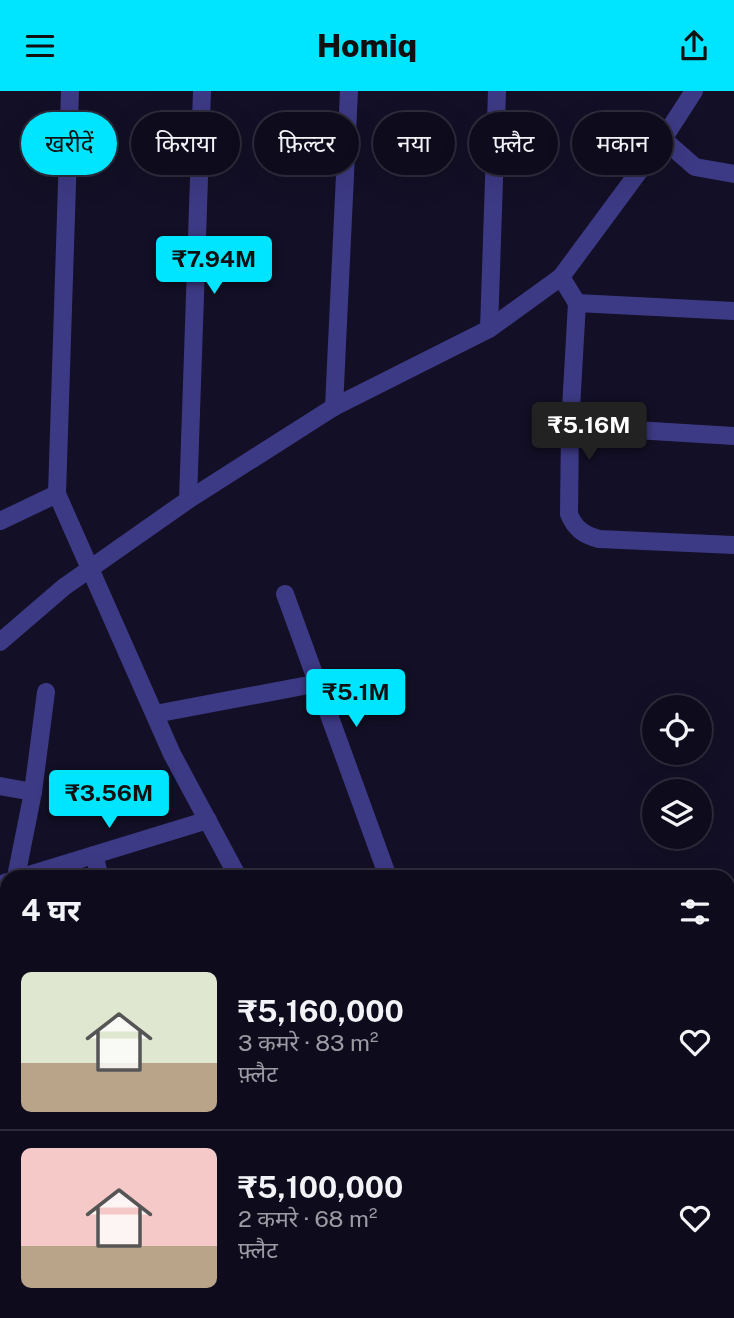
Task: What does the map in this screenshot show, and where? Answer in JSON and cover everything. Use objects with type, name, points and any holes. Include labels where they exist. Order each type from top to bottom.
[{"type":"street","points":[[70,91],[57,494],[173,754],[234,870]]},
{"type":"street","points":[[188,501],[202,91]]},
{"type":"street","points":[[334,407],[349,91]]},
{"type":"street","points":[[489,329],[497,91]]},
{"type":"street","points":[[673,124],[694,91]]},
{"type":"street","points":[[673,148],[695,167],[734,174]]},
{"type":"street","points":[[0,642],[64,587],[188,501],[334,407],[489,329],[561,277],[636,175]]},
{"type":"street","points":[[561,277],[577,303],[570,426],[569,515],[578,530],[599,538],[734,545]]},
{"type":"street","points":[[577,303],[734,311]]},
{"type":"street","points":[[570,426],[734,436]]},
{"type":"street","points":[[0,521],[57,494]]},
{"type":"street","points":[[285,594],[385,870]]},
{"type":"street","points":[[155,714],[319,683]]},
{"type":"street","points":[[17,870],[33,792],[46,692]]},
{"type":"street","points":[[0,786],[33,792]]},
{"type":"street","points":[[45,870],[208,820]]},
{"type":"street","points":[[94,855],[98,870]]}]
